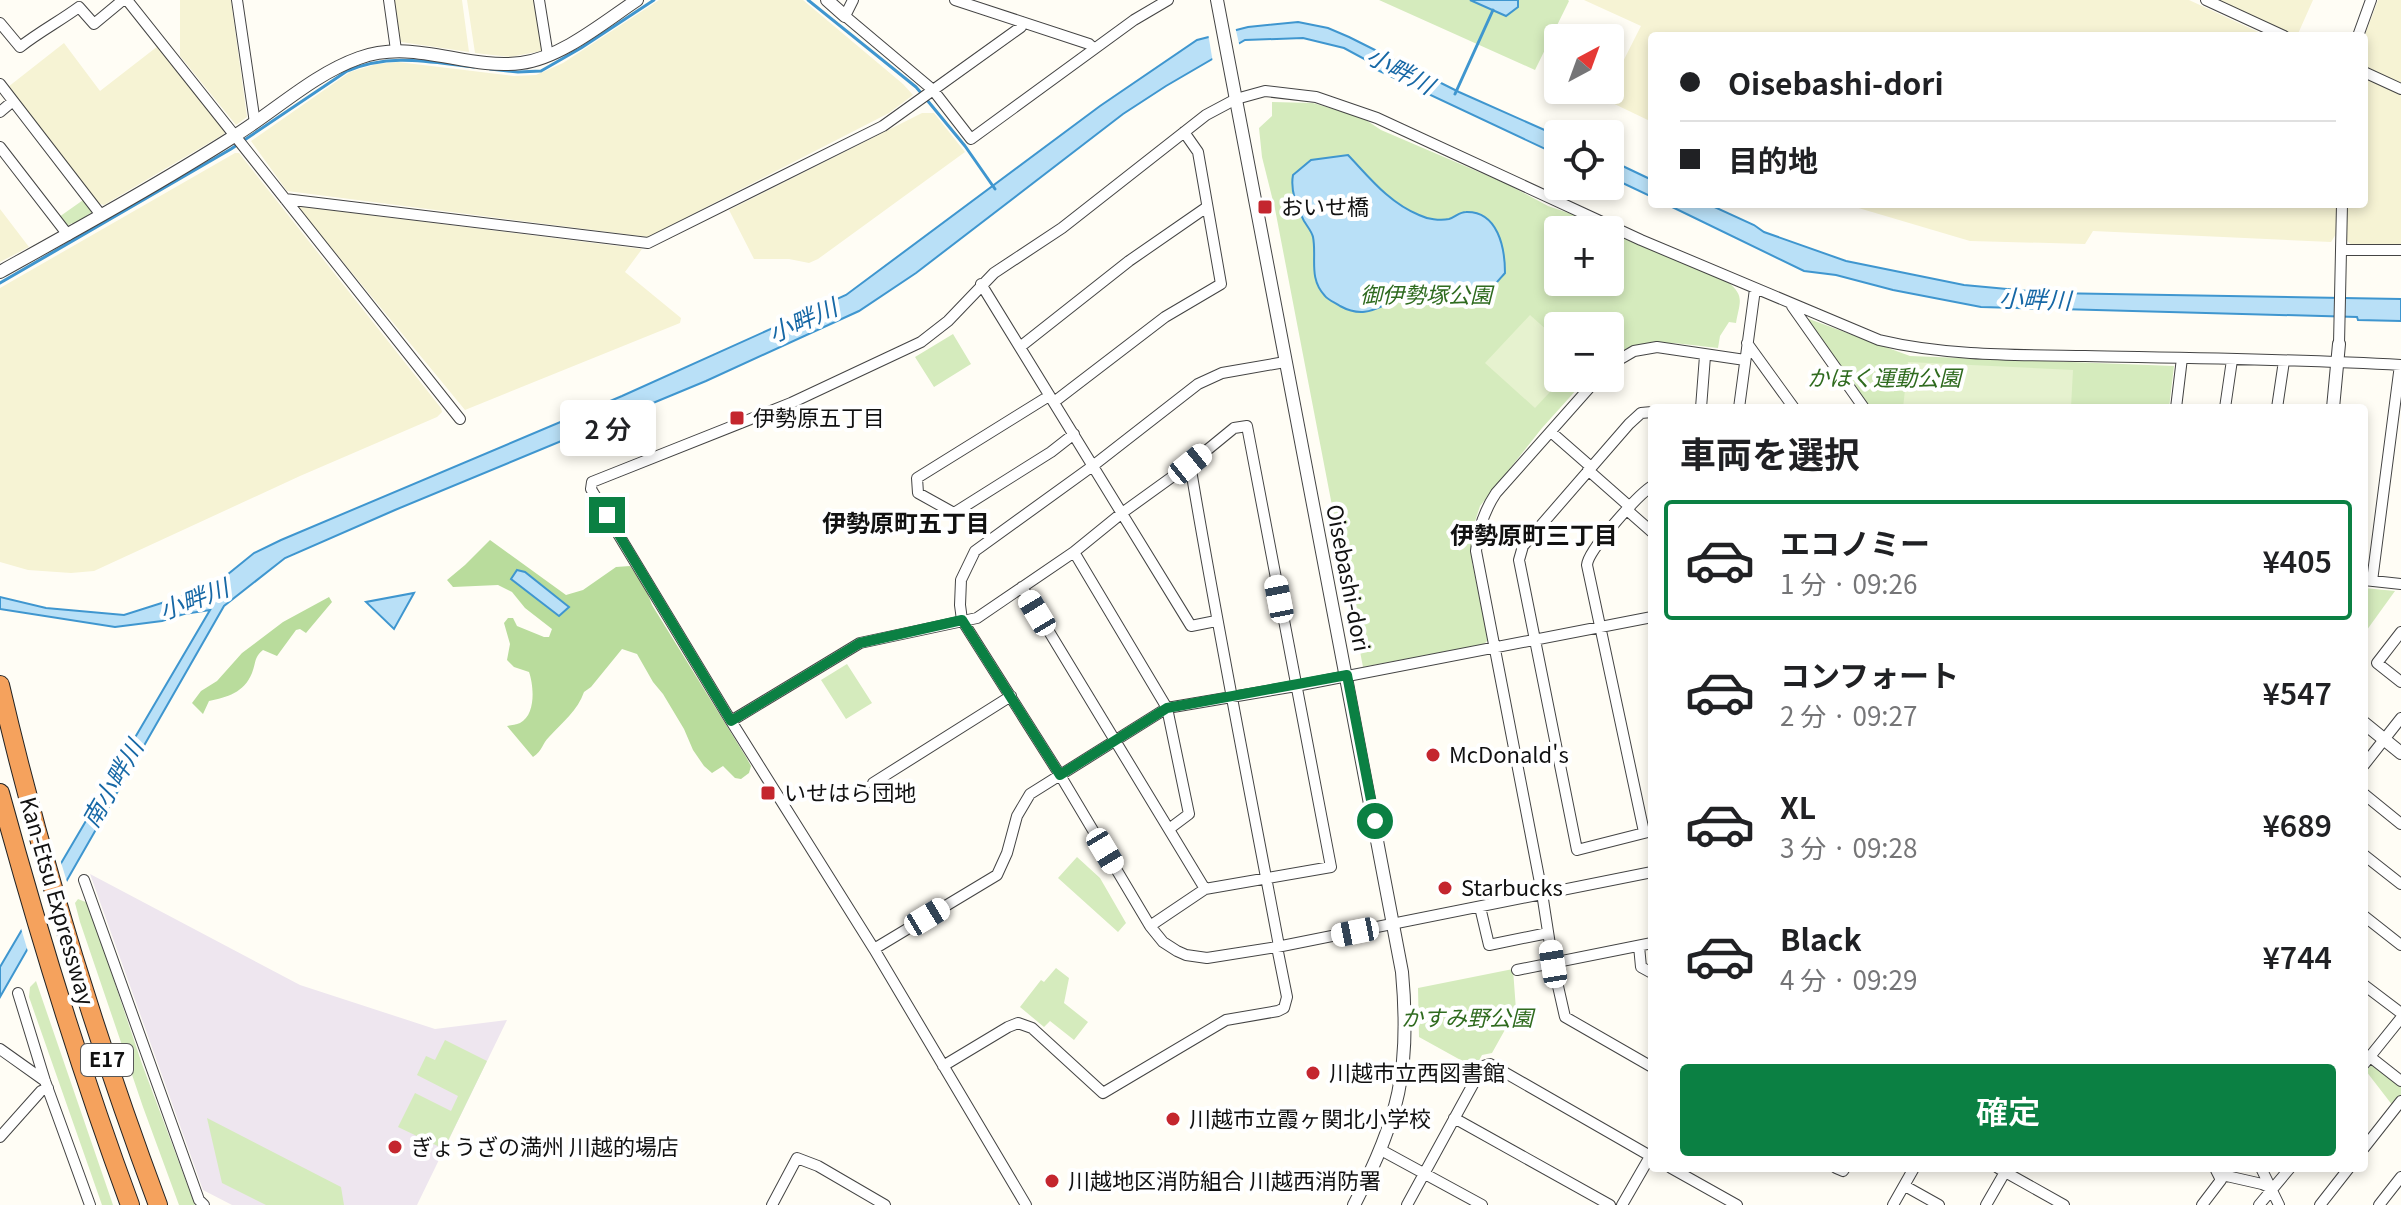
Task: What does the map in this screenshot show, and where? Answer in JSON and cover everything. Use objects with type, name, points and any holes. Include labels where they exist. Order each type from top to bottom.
[{"type":"highway","name":"Kan-Etsu Expressway","points":[[0,685],[21,774],[61,912],[128,1123],[158,1205]]},
{"type":"highway","name":"Kan-Etsu Expressway","points":[[0,793],[43,945],[97,1114],[130,1205]]},
{"type":"street","points":[[0,23],[20,47],[41,30],[59,21],[76,4],[94,24],[125,0],[460,419]]},
{"type":"street","points":[[237,0],[255,123]]},
{"type":"street","points":[[389,0],[396,50]]},
{"type":"street","points":[[539,0],[548,56]]},
{"type":"street","points":[[0,272],[235,136],[334,69],[359,58],[396,50],[507,64],[521,63],[548,56],[637,0]]},
{"type":"street","points":[[827,0],[933,90],[971,139],[1134,20],[1168,0]]},
{"type":"street","points":[[845,16],[853,0]]},
{"type":"street","points":[[955,0],[1089,44],[1094,49]]},
{"type":"street","name":"Oisebashi-dori","points":[[1217,0],[1404,988],[1405,1058],[1397,1102],[1381,1150],[1354,1205]]},
{"type":"street","points":[[2206,0],[2275,32]]},
{"type":"street","points":[[2359,32],[2371,0]]},
{"type":"street","points":[[285,199],[648,243],[861,138],[901,115],[1021,27],[1022,22]]},
{"type":"street","points":[[2368,74],[2401,89]]},
{"type":"street","points":[[0,84],[101,215]]},
{"type":"street","points":[[1026,1205],[874,949],[591,489],[592,482],[791,403],[921,342],[948,321],[981,284],[1062,228],[1234,93],[1265,91],[1316,97],[1347,106],[1641,240],[1879,340],[1920,349],[2035,355],[2400,365],[2368,580],[2401,584]]},
{"type":"street","points":[[0,112],[13,101]]},
{"type":"street","points":[[1074,434],[954,513],[918,493],[917,478],[1052,399],[1165,317],[1221,284],[1198,152],[1184,132]]},
{"type":"street","points":[[0,147],[68,235]]},
{"type":"street","points":[[1020,347],[1129,261],[1207,207]]},
{"type":"street","points":[[2333,404],[2339,344],[2342,208]]},
{"type":"street","points":[[2341,253],[2401,250]]},
{"type":"street","points":[[981,284],[1191,626],[1216,621]]},
{"type":"street","points":[[1740,404],[1755,289]]},
{"type":"street","points":[[1790,304],[1861,404]]},
{"type":"street","points":[[1747,343],[1791,404]]},
{"type":"street","points":[[1624,357],[1634,351],[1657,347],[1745,360]]},
{"type":"street","points":[[1701,404],[1705,356]]},
{"type":"street","points":[[2176,404],[2182,358]]},
{"type":"street","points":[[2226,404],[2232,360]]},
{"type":"street","points":[[2278,404],[2284,361]]},
{"type":"street","points":[[1285,362],[1211,377],[1198,384],[1094,465],[975,551],[961,580],[962,620],[1150,926],[1163,942],[1186,955],[1207,958],[1278,947],[1648,873]]},
{"type":"street","points":[[1586,392],[1487,506],[1477,535],[1476,551],[1565,1017],[1648,1065]]},
{"type":"street","points":[[1648,412],[1635,418],[1590,468],[1521,551],[1519,560],[1577,850],[1648,832],[1599,626],[1588,558],[1648,490]]},
{"type":"street","points":[[731,721],[860,643],[977,618],[1074,552],[1234,428],[1247,426],[1331,867],[1205,889],[1150,926]]},
{"type":"street","points":[[1551,432],[1648,528]]},
{"type":"street","points":[[943,1066],[1018,1023],[1032,1028],[1103,1093],[1226,1020],[1284,1008],[1287,997],[1267,880],[1216,621],[1190,464]]},
{"type":"street","points":[[1074,552],[1167,708],[1189,814],[1169,829]]},
{"type":"street","points":[[1022,587],[1205,889]]},
{"type":"street","points":[[874,949],[997,875],[1007,853],[1017,816],[1030,794],[1167,708],[1648,618]]},
{"type":"street","points":[[2401,632],[2377,663],[2401,682]]},
{"type":"street","points":[[873,783],[1011,696]]},
{"type":"street","points":[[2368,760],[2401,718]]},
{"type":"street","points":[[2368,726],[2401,753]]},
{"type":"street","points":[[2368,797],[2401,824]]},
{"type":"street","points":[[2368,858],[2401,884]]},
{"type":"street","points":[[84,880],[199,1200],[204,1205]]},
{"type":"street","points":[[1480,907],[1489,945],[1548,933]]},
{"type":"street","points":[[2368,919],[2401,945]]},
{"type":"street","points":[[1517,970],[1648,944]]},
{"type":"street","points":[[1639,946],[1641,967],[1648,971]]},
{"type":"street","points":[[2368,989],[2401,1016],[2368,1059]]},
{"type":"street","points":[[18,993],[90,1205]]},
{"type":"street","points":[[0,1049],[47,1084]]},
{"type":"street","points":[[2368,1061],[2401,1081]]},
{"type":"street","points":[[1407,1205],[1483,1066],[1490,1064],[1648,1154]]},
{"type":"street","points":[[0,1137],[47,1084]]},
{"type":"street","points":[[2368,1143],[2401,1101]]},
{"type":"street","points":[[1454,1118],[1610,1205]]},
{"type":"street","points":[[1381,1150],[1482,1205]]},
{"type":"street","points":[[772,1205],[797,1158],[818,1166],[885,1205]]},
{"type":"street","points":[[1622,1205],[1648,1161]]},
{"type":"street","points":[[1678,1172],[1737,1205]]},
{"type":"street","points":[[1893,1205],[1912,1172]]},
{"type":"street","points":[[1986,1205],[2001,1172]]},
{"type":"street","points":[[2006,1172],[2064,1205]]},
{"type":"street","points":[[2202,1205],[2221,1180],[2217,1172]]},
{"type":"street","points":[[2220,1172],[2271,1188]]},
{"type":"street","points":[[2263,1172],[2279,1205]]},
{"type":"street","points":[[2259,1205],[2287,1172]]},
{"type":"street","points":[[2320,1205],[2346,1172]]},
{"type":"street","points":[[2379,1205],[2401,1177]]},
{"type":"street","points":[[1905,1186],[1939,1205]]},
{"type":"shaded area","points":[[180,0],[231,0],[247,117],[236,125],[180,56]]},
{"type":"shaded area","points":[[392,0],[462,0],[469,52],[401,42]]},
{"type":"shaded area","points":[[467,0],[536,0],[542,51],[510,57],[475,53]]},
{"type":"shaded area","points":[[659,0],[803,0],[913,95],[889,113],[648,237],[287,191],[251,141],[350,72],[398,62],[514,76],[536,75],[563,63]]},
{"type":"shaded area","points":[[1584,0],[2189,0],[2258,32],[1648,32],[1648,120],[1614,104],[1624,104],[1624,60],[1641,26]]},
{"type":"shaded area","points":[[2217,0],[2313,0],[2299,32],[2288,32]]},
{"type":"shaded area","points":[[2378,0],[2401,0],[2401,83],[2368,68],[2366,32]]},
{"type":"shaded area","points":[[64,43],[100,91],[158,46],[225,130],[224,134],[104,205],[98,203],[8,87]]},
{"type":"shaded area","points":[[2368,78],[2401,94],[2401,244],[2352,245],[2346,240],[2347,208],[2368,208]]},
{"type":"shaded area","points":[[922,113],[934,113],[965,152],[818,259],[809,263],[789,259],[754,259],[729,210]]},
{"type":"shaded area","points":[[239,153],[442,412],[437,417],[94,571],[28,570],[0,562],[0,288]]},
{"type":"shaded area","points":[[297,206],[642,249],[625,272],[681,318],[680,323],[465,410]]},
{"type":"shaded area","points":[[1859,208],[2336,208],[2336,234],[2331,242],[2093,231],[2085,244],[1970,241]]},
{"type":"shaded area","points":[[0,209],[29,247],[0,262]]},
{"type":"shaded area","points":[[90,874],[300,985],[435,1029],[507,1020],[417,1205],[232,1205],[203,1190]]},
{"type":"green space","points":[[1379,0],[1568,0],[1558,24],[1544,24],[1544,52],[1535,70]]},
{"type":"green space","name":"御伊勢塚公園","points":[[1272,102],[1313,103],[1363,118],[1381,130],[1507,184],[1548,206],[1577,216],[1544,216],[1544,296],[1624,296],[1624,239],[1727,281],[1739,295],[1736,323],[1729,322],[1720,336],[1718,348],[1649,343],[1624,350],[1624,312],[1544,312],[1544,392],[1574,392],[1480,506],[1471,534],[1472,562],[1488,640],[1484,644],[1363,667],[1275,209],[1262,157],[1259,128],[1272,116]]},
{"type":"green space","points":[[86,198],[92,212],[66,227],[59,217]]},
{"type":"green space","points":[[1530,315],[1544,328],[1544,392],[1550,392],[1535,408],[1485,363]]},
{"type":"green space","name":"かほく運動公園","points":[[1801,316],[1910,356],[2174,366],[2169,404],[1865,404]]},
{"type":"green space","points":[[953,334],[971,364],[934,387],[915,357]]},
{"type":"green space","points":[[1908,362],[2073,370],[2071,404],[1903,404]]},
{"type":"green space","points":[[490,540],[566,595],[583,590],[616,567],[630,566],[746,757],[751,766],[749,773],[741,779],[735,778],[723,766],[712,773],[704,766],[637,654],[622,649],[533,757],[507,726],[518,724],[529,714],[533,692],[529,672],[514,667],[507,660],[510,644],[504,623],[508,618],[513,618],[517,626],[544,637],[549,637],[552,629],[525,608],[512,592],[498,585],[453,587],[447,580]]},
{"type":"green space","points":[[2368,588],[2395,591],[2368,628]]},
{"type":"green space","points":[[329,597],[332,602],[306,633],[296,630],[277,656],[263,650],[260,653],[249,680],[240,690],[209,701],[203,714],[192,703],[242,653],[283,622]]},
{"type":"green space","points":[[847,664],[872,703],[846,719],[821,680]]},
{"type":"green space","points":[[1077,857],[1100,878],[1126,923],[1118,932],[1058,878]]},
{"type":"green space","points":[[78,899],[88,903],[142,1064],[195,1205],[179,1205],[80,922],[75,903]]},
{"type":"green space","points":[[1056,968],[1069,978],[1064,1003],[1088,1022],[1074,1040],[1050,1021],[1044,1027],[1020,1007],[1041,980],[1044,982]]},
{"type":"green space","name":"かすみ野公園","points":[[1513,969],[1516,1010],[1492,1053],[1482,1055],[1475,1068],[1419,1037],[1418,988]]},
{"type":"green space","points":[[36,981],[113,1205],[102,1205],[29,997],[30,987]]},
{"type":"green space","points":[[445,1040],[487,1061],[444,1149],[398,1127],[415,1093],[451,1111],[458,1096],[417,1075],[426,1056],[435,1060]]},
{"type":"green space","points":[[2374,1064],[2401,1087],[2401,1096],[2393,1106],[2368,1074]]},
{"type":"green space","points":[[207,1118],[341,1187],[344,1205],[266,1205],[222,1183]]},
{"type":"water","points":[[1470,0],[1518,0],[1518,7],[1506,16]]},
{"type":"water","points":[[1298,22],[1328,28],[1544,130],[1544,148],[1373,68],[1370,62],[1344,48],[1303,38],[1245,40],[1123,114],[916,273],[859,311],[706,381],[285,558],[224,606],[0,997],[0,967],[210,610],[115,627],[0,609],[0,597],[46,608],[124,615],[212,587],[254,553],[281,540],[622,396],[846,295],[1100,106],[1197,40],[1248,27]]},
{"type":"water","points":[[1348,155],[1389,197],[1408,210],[1434,219],[1445,220],[1466,212],[1486,218],[1498,233],[1505,273],[1483,296],[1467,305],[1415,297],[1361,312],[1351,311],[1328,299],[1317,282],[1313,237],[1295,199],[1293,175],[1311,160]]},
{"type":"water","points":[[1624,167],[1648,178],[1648,195],[1624,184]]},
{"type":"water","name":"小畔川","points":[[1674,208],[1717,208],[1764,232],[1846,261],[1964,285],[2050,293],[2401,299],[2401,321],[2358,320],[2357,317],[1981,307],[1836,275],[1804,271]]},
{"type":"water","points":[[517,570],[525,572],[569,607],[559,616],[511,579]]},
{"type":"water","points":[[414,593],[394,629],[366,602]]},
{"type":"pier","points":[[1235,26],[1240,48],[1213,63],[1208,33]]},
{"type":"pier","points":[[59,856],[68,885],[29,955],[20,925]]},
{"type":"waterway","points":[[490,69],[541,71],[654,0]]},
{"type":"waterway","points":[[808,0],[922,94]]},
{"type":"waterway","points":[[1455,94],[1493,10]]},
{"type":"waterway","points":[[0,283],[231,149],[347,71],[363,65],[394,61],[474,67]]},
{"type":"waterway","points":[[927,100],[995,189]]},
{"type":"place","name":"おいせ橋","points":[[1265,207]]},
{"type":"place","name":"伊勢原五丁目","points":[[737,418]]},
{"type":"place","name":"McDonald's","points":[[1433,755]]},
{"type":"place","name":"いせはら団地","points":[[768,793]]},
{"type":"place","name":"Starbucks","points":[[1445,888]]},
{"type":"place","name":"川越市立西図書館","points":[[1313,1073]]},
{"type":"place","name":"川越市立霞ヶ関北小学校","points":[[1173,1119]]},
{"type":"place","name":"ぎょうざの満州 川越的場店","points":[[395,1147]]},
{"type":"place","name":"川越地区消防組合 川越西消防署","points":[[1052,1181]]},
{"type":"district","name":"伊勢原町五丁目","points":[[906,524]]},
{"type":"district","name":"伊勢原町三丁目","points":[[1534,536]]},
{"type":"route","points":[[607,515],[731,721],[860,643],[962,620],[1060,775],[1167,708],[1347,675],[1375,821]]},
{"type":"water label","name":"南小畔川","points":[[113,784]]}]
